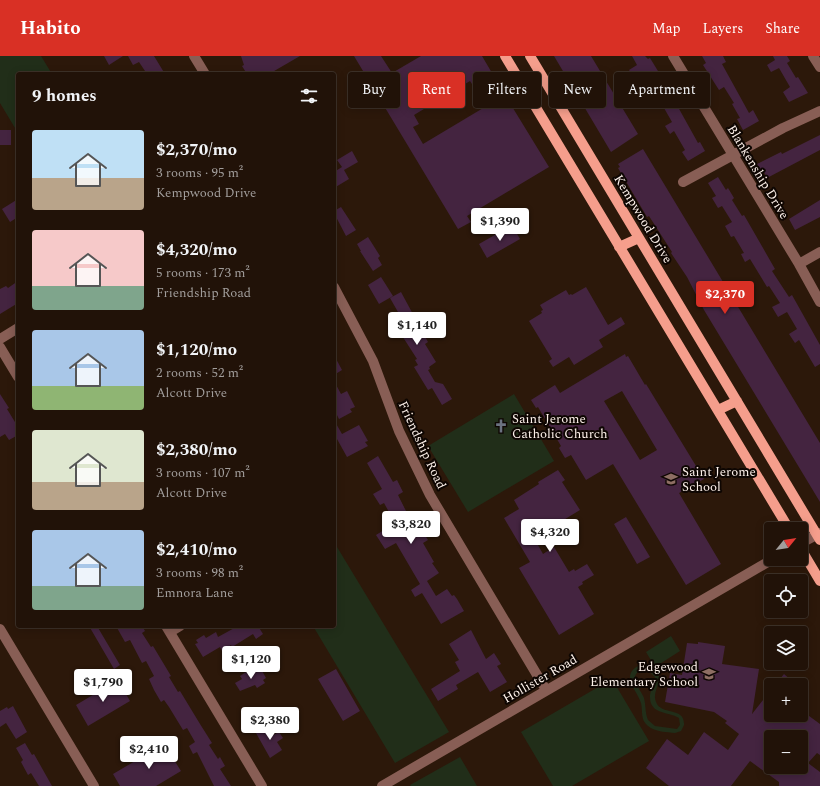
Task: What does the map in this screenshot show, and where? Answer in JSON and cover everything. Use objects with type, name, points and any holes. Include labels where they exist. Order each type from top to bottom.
[{"type":"main road","points":[[505,56],[785,522]]},
{"type":"main road","name":"Kempwood Drive","points":[[530,56],[819,536]]},
{"type":"main road","points":[[619,247],[639,238]]},
{"type":"main road","points":[[718,410],[737,401]]},
{"type":"main road","points":[[808,561],[820,581]]},
{"type":"street","points":[[194,56],[204,72]]},
{"type":"street","name":"Blankenship Drive","points":[[672,56],[799,264],[820,302]]},
{"type":"street","points":[[813,56],[820,67]]},
{"type":"street","points":[[683,182],[783,128],[820,111]]},
{"type":"street","points":[[799,264],[820,252]]},
{"type":"street","name":"Friendship Road","points":[[336,291],[373,361],[399,431],[430,495],[546,690]]},
{"type":"street","points":[[0,339],[16,329]]},
{"type":"street","points":[[0,347],[16,374]]},
{"type":"street","points":[[808,540],[819,536]]},
{"type":"street","name":"Hollister Road","points":[[382,786],[764,564]]},
{"type":"street","points":[[0,629],[94,786]]},
{"type":"street","points":[[168,629],[262,786]]},
{"type":"green space","points":[[0,56],[41,56],[51,72],[16,72],[16,130],[0,103]]},
{"type":"green space","points":[[514,394],[554,461],[468,512],[428,446]]},
{"type":"green space","points":[[336,545],[449,732],[395,763],[314,628],[336,628]]},
{"type":"green space","points":[[671,636],[680,651],[655,667],[646,652]]},
{"type":"green space","points":[[640,665],[646,665],[655,669],[659,677],[655,693],[656,702],[663,709],[681,715],[684,725],[681,731],[675,733],[661,731],[651,728],[645,724],[641,703],[630,678],[634,669]],"holes":[[[642,669],[648,670],[655,677],[655,682],[650,695],[652,706],[660,711],[679,718],[680,725],[677,729],[655,726],[648,720],[644,698],[635,679],[635,676]]]},
{"type":"green space","points":[[612,679],[649,741],[572,786],[553,786],[521,732]]},
{"type":"green space","points":[[460,757],[477,786],[410,785]]},
{"type":"building","points":[[104,56],[123,56],[109,65]]},
{"type":"building","points":[[128,56],[154,56],[164,72],[146,72],[139,62],[133,65]]},
{"type":"building","points":[[241,56],[300,56],[272,72],[246,72],[242,66],[244,65]]},
{"type":"building","points":[[354,56],[381,56],[391,72],[364,72]]},
{"type":"building","points":[[421,56],[482,56],[491,72],[473,72],[473,83],[470,81],[465,84],[465,72],[408,72],[408,108],[426,108],[414,115],[419,124],[413,127],[423,144],[483,108],[513,108],[549,167],[467,216],[471,222],[458,229],[385,108],[400,108],[400,72],[394,72]]},
{"type":"building","points":[[554,56],[591,56],[601,72],[564,72]]},
{"type":"building","points":[[632,56],[645,56],[648,59],[650,58],[659,72],[630,72],[629,70],[637,65]]},
{"type":"building","points":[[702,56],[723,56],[726,62],[722,64],[749,113],[753,110],[759,121],[743,130],[737,119],[740,118],[732,104],[734,103],[724,87],[719,90],[710,76],[710,72],[707,72],[703,65],[706,63]]},
{"type":"building","points":[[773,56],[787,56],[790,61],[787,63],[796,78],[798,77],[808,93],[789,102],[783,92],[790,87],[779,68],[771,72],[767,65],[775,60]]},
{"type":"building","points":[[606,81],[614,94],[614,108],[622,108],[638,134],[611,152],[585,108],[606,108]]},
{"type":"building","points":[[664,108],[679,108],[698,143],[700,142],[705,151],[688,161],[682,152],[685,150],[674,131],[670,134],[665,126],[672,122]]},
{"type":"building","points":[[0,130],[11,130],[11,145],[0,145]]},
{"type":"building","points":[[820,135],[820,150],[767,178],[757,164],[781,152],[782,154]]},
{"type":"building","points":[[643,149],[820,443],[820,502],[704,310],[687,277],[671,253],[672,252],[649,216],[647,217],[618,168],[620,167],[618,164]]},
{"type":"building","points":[[352,151],[358,162],[344,170],[349,179],[336,187],[336,171],[342,167],[337,160]]},
{"type":"building","points":[[718,177],[726,190],[728,188],[734,198],[732,200],[742,216],[744,215],[775,269],[772,271],[789,297],[792,295],[820,345],[820,364],[815,367],[799,340],[795,343],[789,334],[797,329],[787,312],[778,317],[772,307],[780,303],[769,286],[767,287],[750,259],[745,262],[741,254],[744,253],[734,236],[731,237],[725,226],[732,222],[722,206],[718,208],[712,198],[716,196],[708,183]]},
{"type":"building","points":[[16,200],[16,218],[10,222],[2,209]]},
{"type":"building","points":[[820,200],[820,217],[795,230],[789,219]]},
{"type":"building","points":[[341,207],[356,230],[346,236],[336,217],[336,210]]},
{"type":"building","points":[[512,225],[520,239],[487,258],[479,244]]},
{"type":"building","points":[[368,237],[380,256],[378,258],[382,265],[373,271],[357,244]]},
{"type":"building","points":[[381,277],[393,296],[379,304],[368,285]]},
{"type":"building","points":[[16,282],[16,304],[0,314],[0,289],[6,286],[8,288]]},
{"type":"building","points":[[586,287],[608,325],[621,317],[625,324],[599,340],[603,347],[574,365],[569,357],[553,367],[549,361],[552,359],[529,321],[542,313],[541,311],[543,310],[540,305],[566,290],[569,295],[572,295]]},
{"type":"building","points":[[401,292],[428,342],[425,344],[436,362],[429,367],[430,369],[428,370],[435,382],[443,384],[452,399],[442,405],[432,388],[428,390],[414,367],[418,365],[415,360],[417,359],[390,317],[398,312],[390,298]]},
{"type":"building","points":[[625,354],[626,357],[628,356],[704,479],[679,493],[721,564],[686,585],[613,464],[586,480],[571,455],[565,458],[559,448],[561,446],[538,407],[536,408],[531,400],[555,385],[560,393]],"holes":[[[622,391],[657,450],[640,460],[604,401]]]},
{"type":"building","points":[[336,359],[342,370],[336,374]]},
{"type":"building","points":[[336,385],[341,394],[347,391],[355,407],[350,409],[352,412],[339,419],[336,413]]},
{"type":"building","points":[[0,394],[9,408],[7,409],[16,424],[16,436],[9,440],[5,434],[0,437]]},
{"type":"building","points":[[336,424],[342,434],[359,425],[368,441],[365,442],[368,446],[347,457],[337,439],[336,440]]},
{"type":"building","points":[[378,456],[393,482],[397,480],[403,492],[398,495],[414,527],[418,524],[428,540],[423,543],[434,562],[432,563],[439,573],[427,581],[436,596],[447,589],[452,596],[454,595],[464,611],[441,624],[422,593],[415,597],[411,590],[420,584],[396,543],[385,549],[376,535],[395,523],[384,503],[380,505],[373,494],[382,489],[367,463]]},
{"type":"building","points":[[558,470],[565,480],[562,482],[580,510],[534,538],[543,554],[554,547],[569,572],[574,569],[575,571],[587,564],[594,575],[582,582],[583,584],[578,587],[594,614],[559,635],[519,568],[530,562],[504,518],[519,509],[514,500],[539,484],[538,482]]},
{"type":"building","points":[[626,517],[650,557],[637,564],[614,524]]},
{"type":"building","points":[[90,628],[98,628],[120,665],[114,669]]},
{"type":"building","points":[[117,628],[143,628],[145,631],[142,633],[151,647],[153,646],[171,676],[169,677],[178,692],[180,691],[212,743],[209,745],[218,759],[220,757],[225,766],[220,769],[231,786],[214,786],[197,752],[193,754],[189,746],[195,742],[187,728],[183,730],[164,700],[161,702],[154,690],[149,679],[154,676],[146,661],[142,663],[130,640],[125,642]]},
{"type":"building","points":[[234,628],[259,628],[263,634],[256,639],[253,634],[232,647],[231,645],[222,651],[220,647],[203,657],[195,644],[198,643],[196,640],[204,635],[206,638],[216,632],[218,637]]},
{"type":"building","points":[[471,630],[486,659],[494,653],[501,664],[497,666],[507,682],[490,692],[478,672],[456,685],[458,689],[438,701],[431,689],[460,671],[455,662],[459,660],[449,644]]},
{"type":"building","points":[[698,642],[725,646],[722,664],[759,669],[752,714],[764,699],[764,722],[808,722],[808,715],[820,724],[820,755],[817,753],[808,763],[808,730],[764,730],[764,771],[750,761],[731,786],[669,786],[646,768],[667,739],[688,755],[704,732],[728,750],[739,734],[725,723],[727,721],[714,712],[665,702],[670,673],[682,675],[687,643],[698,644]]},
{"type":"building","points":[[260,667],[266,678],[263,680],[265,683],[257,688],[255,685],[240,691],[235,683],[242,679],[240,676],[246,672],[248,674]]},
{"type":"building","points":[[336,669],[360,711],[343,721],[318,679]]},
{"type":"building","points":[[784,674],[789,678],[781,678]]},
{"type":"building","points":[[118,680],[130,701],[88,726],[76,705]]},
{"type":"building","points":[[13,706],[27,732],[16,739],[6,723],[0,727],[0,711],[7,707],[8,709]]},
{"type":"building","points":[[268,726],[273,735],[279,732],[283,738],[277,742],[282,750],[270,758],[256,733]]},
{"type":"building","points":[[25,743],[32,755],[34,754],[52,786],[39,786],[31,773],[28,775],[21,762],[23,760],[16,748]]},
{"type":"building","points":[[164,744],[181,771],[156,786],[120,786],[113,774]]},
{"type":"building","points":[[808,763],[820,772],[820,786],[779,786],[779,782],[768,774],[808,774]]},
{"type":"place","name":"Saint Jerome Catholic Church","points":[[501,426]]},
{"type":"place","name":"Saint Jerome School","points":[[671,479]]},
{"type":"place","name":"Edgewood Elementary School","points":[[709,674]]}]
